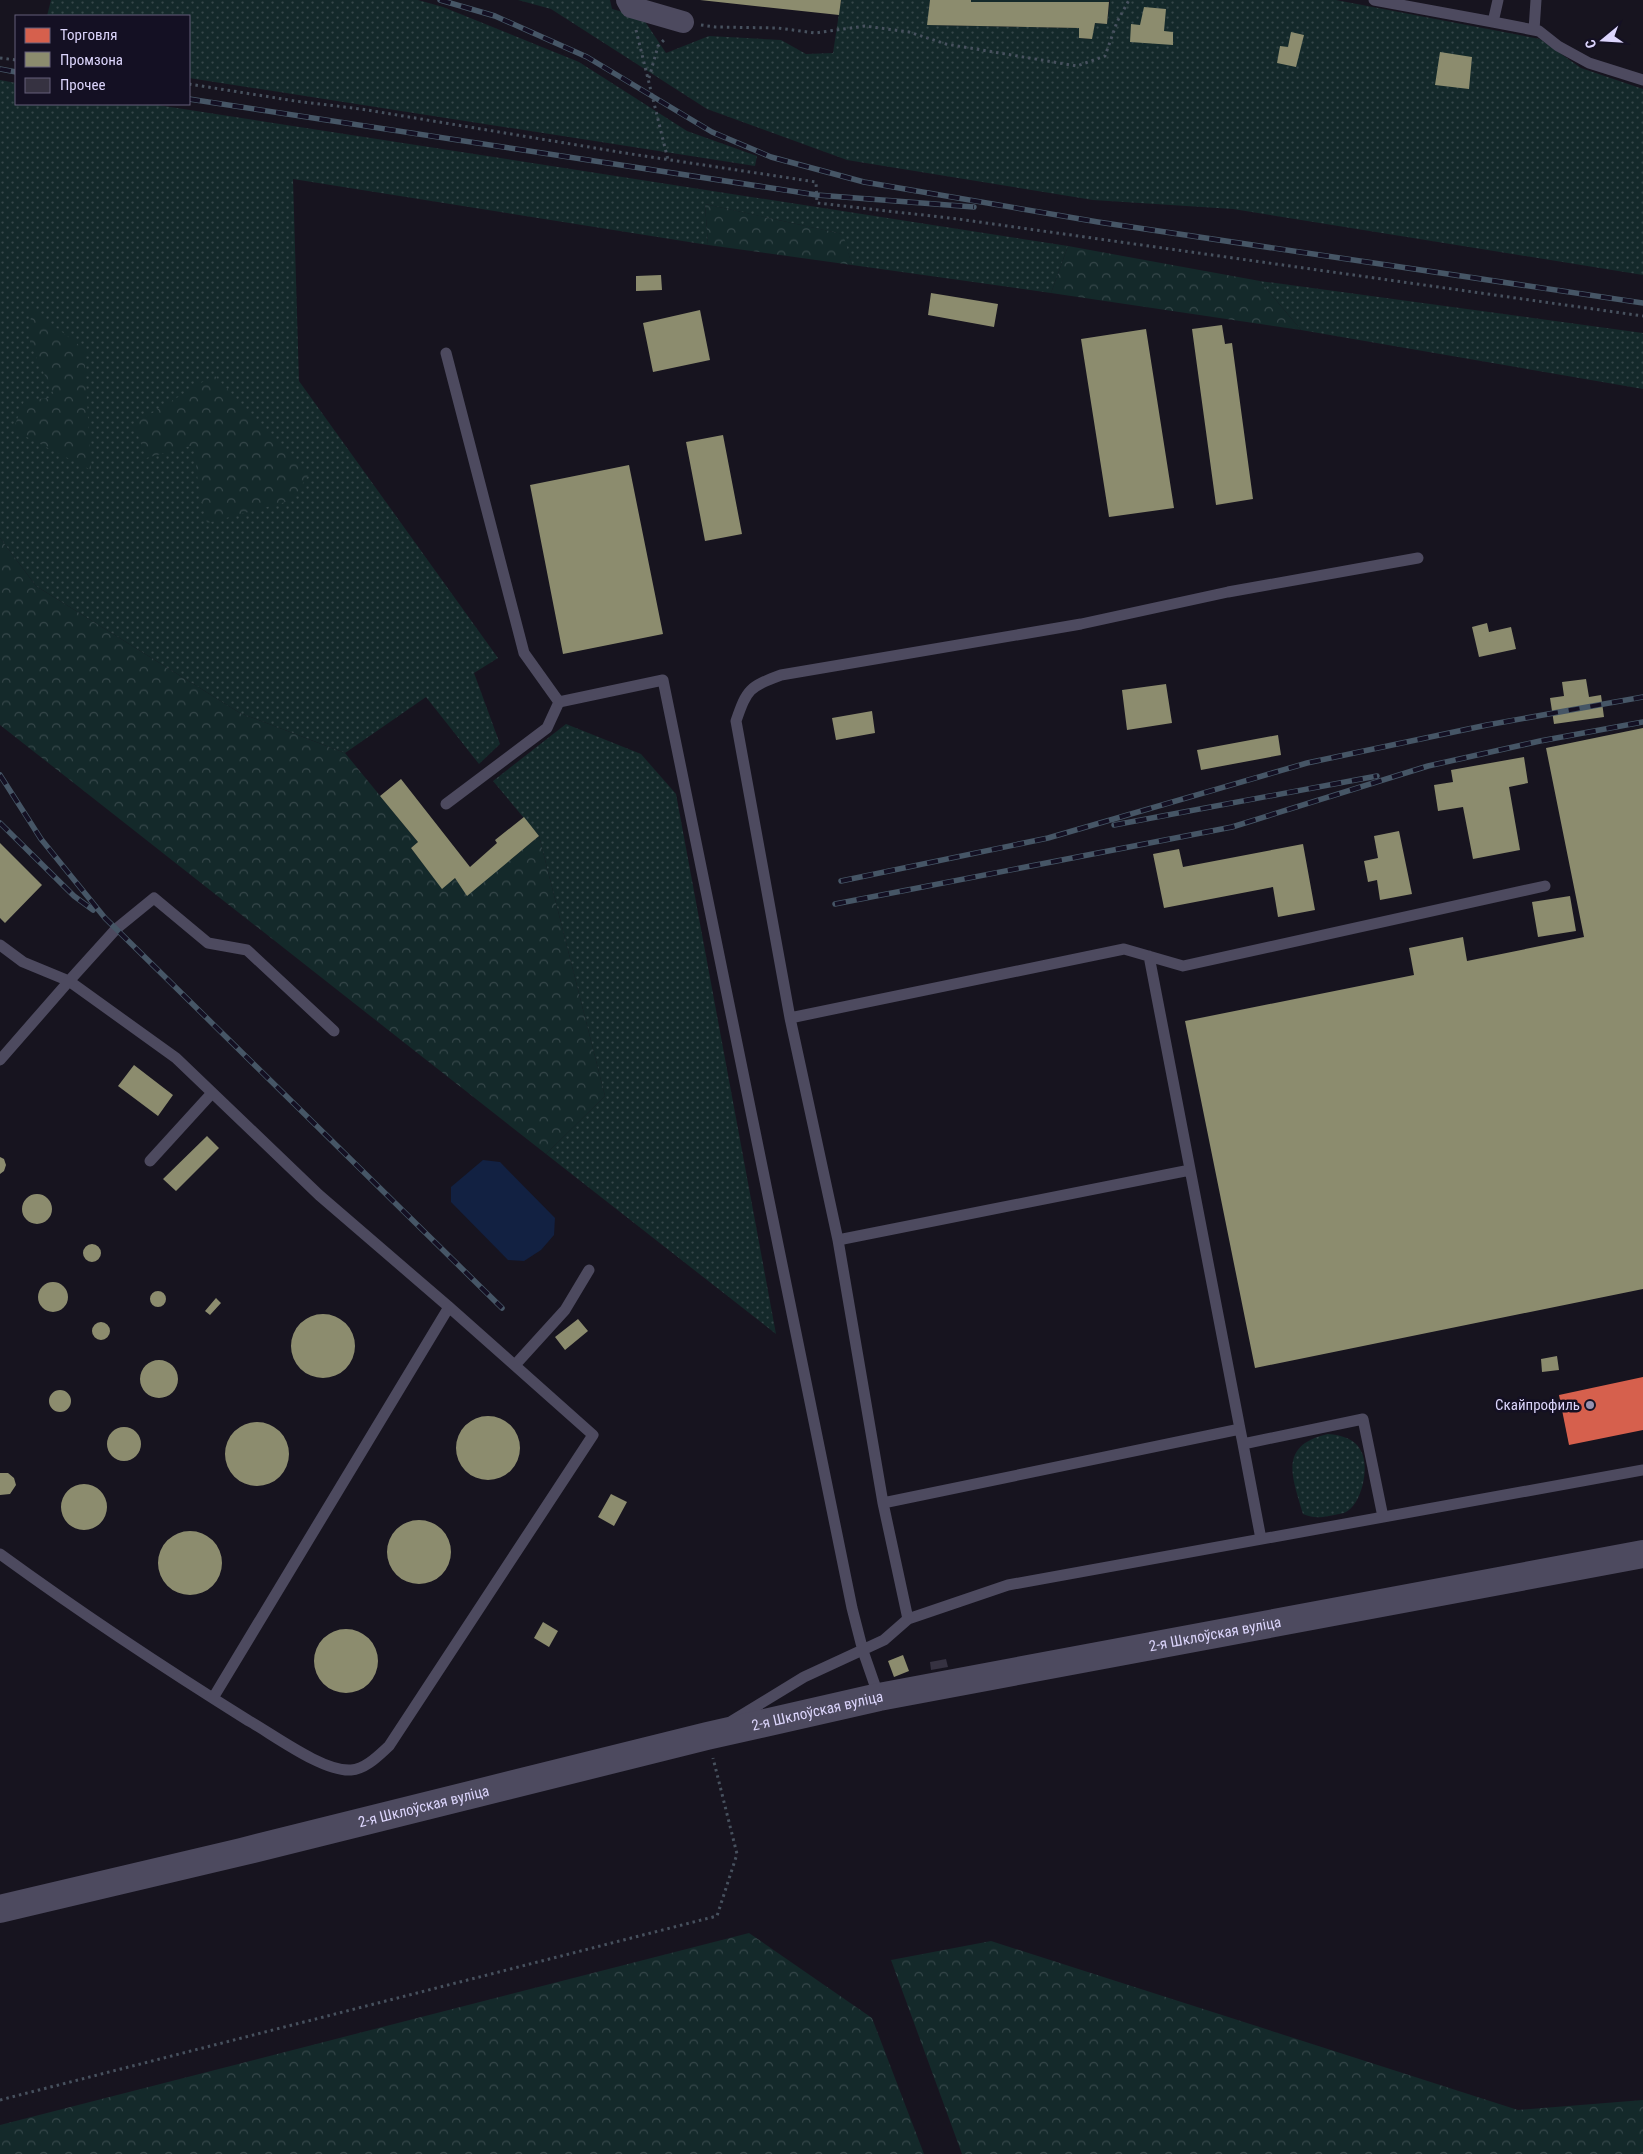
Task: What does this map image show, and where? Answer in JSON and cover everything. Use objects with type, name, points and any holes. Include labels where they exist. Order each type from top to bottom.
[{"type":"street","points":[[629,4],[683,22]]},
{"type":"street","name":"2-я Шклоўская вуліца","points":[[0,1909],[241,1852],[707,1736],[879,1697],[1643,1554]]},
{"type":"lane","points":[[1374,0],[1534,30],[1589,63],[1643,80]]},
{"type":"lane","points":[[1493,22],[1498,0]]},
{"type":"lane","points":[[1534,30],[1536,0]]},
{"type":"lane","points":[[446,353],[524,652],[560,702]]},
{"type":"lane","points":[[908,1619],[882,1503],[838,1240],[790,1018],[736,721],[744,696],[760,683],[781,675],[1081,624],[1228,592],[1418,558]]},
{"type":"lane","points":[[560,702],[663,680],[852,1608],[863,1651],[879,1697]]},
{"type":"lane","points":[[446,804],[547,728],[560,702]]},
{"type":"lane","points":[[790,1018],[1124,949],[1183,966],[1545,886]]},
{"type":"lane","points":[[0,1060],[116,929],[154,898],[208,943],[247,950],[334,1031]]},
{"type":"lane","points":[[0,945],[23,962],[69,981],[176,1058],[319,1195],[593,1435],[389,1746],[372,1761],[352,1770],[331,1766],[308,1756],[213,1698],[78,1611],[0,1554]]},
{"type":"lane","points":[[1149,956],[1261,1539]]},
{"type":"lane","points":[[150,1161],[212,1093]]},
{"type":"lane","points":[[838,1240],[1190,1170]]},
{"type":"lane","points":[[515,1365],[565,1310],[589,1270]]},
{"type":"lane","points":[[213,1698],[449,1307]]},
{"type":"lane","points":[[1243,1444],[1363,1419],[1383,1517]]},
{"type":"lane","points":[[882,1503],[1240,1429]]},
{"type":"lane","points":[[707,1736],[804,1677],[884,1640],[908,1619],[1008,1585],[1643,1470]]},
{"type":"path","points":[[649,78],[658,46],[683,22],[715,27],[778,28],[815,33],[865,26],[909,32],[946,44],[1078,66],[1105,56],[1117,22],[1129,0]]},
{"type":"path","points":[[629,4],[668,160]]},
{"type":"path","points":[[0,58],[15,60]]},
{"type":"path","points":[[190,84],[295,101],[361,109],[668,160],[816,182],[817,203],[958,219],[1643,316]]},
{"type":"path","points":[[0,2100],[717,1916],[737,1854],[707,1736]]},
{"type":"green space","points":[[51,0],[418,0],[443,7],[579,62],[687,131],[757,156],[755,166],[190,78],[190,15],[47,15]]},
{"type":"green space","points":[[518,0],[610,0],[612,9],[642,17],[666,53],[709,36],[781,40],[806,54],[833,53],[841,0],[930,0],[928,25],[1079,28],[1079,38],[1091,39],[1095,23],[1107,24],[1110,0],[1336,0],[1540,39],[1581,68],[1643,89],[1643,275],[1233,209],[1093,200],[847,160],[707,109],[551,9]]},
{"type":"green space","points":[[971,0],[1109,0],[1109,2],[971,2]]},
{"type":"green space","points":[[0,80],[15,83],[15,105],[157,105],[1068,246],[1051,293],[852,265],[842,234],[705,204],[708,245],[293,179],[299,381],[498,658],[474,673],[500,744],[479,764],[426,697],[345,753],[240,713],[36,586],[0,538]]},
{"type":"green space","points":[[705,204],[843,234],[852,265],[708,245]]},
{"type":"green space","points":[[1068,246],[1260,281],[1301,330],[1051,293]]},
{"type":"green space","points":[[1260,281],[1643,333],[1643,389],[1301,330]]},
{"type":"green space","points":[[31,308],[84,349],[91,470],[13,430],[24,401],[55,397],[30,344]]},
{"type":"green space","points":[[214,375],[308,475],[293,500],[207,523],[198,483],[194,445],[146,458],[134,424]]},
{"type":"green space","points":[[0,538],[36,586],[240,713],[345,753],[418,842],[411,848],[442,888],[455,878],[467,895],[539,836],[605,1096],[546,1154],[0,725]]},
{"type":"green space","points":[[566,724],[641,754],[676,794],[776,1334],[546,1154],[605,1096],[539,836],[493,781]]},
{"type":"green space","points":[[1328,1434],[1351,1440],[1361,1451],[1365,1466],[1363,1485],[1356,1502],[1344,1513],[1313,1517],[1303,1514],[1295,1487],[1293,1464],[1295,1454],[1301,1446],[1312,1439]]},
{"type":"green space","points":[[749,1933],[872,2018],[924,2154],[0,2154],[0,2125]]},
{"type":"green space","points":[[991,1941],[1518,2110],[1643,2100],[1643,2154],[962,2154],[891,1960]]},
{"type":"water","points":[[483,1160],[500,1162],[555,1218],[554,1235],[541,1250],[524,1261],[508,1260],[451,1202],[451,1187]]},
{"type":"building: Торговля","points":[[1643,1377],[1643,1430],[1569,1445],[1559,1395]]},
{"type":"building: Промзона","points":[[700,0],[841,0],[839,15]]},
{"type":"building: Промзона","points":[[930,0],[971,0],[971,2],[1109,2],[1107,24],[1095,23],[1092,39],[1079,38],[1079,28],[927,25]]},
{"type":"building: Промзона","points":[[1144,7],[1166,9],[1164,31],[1173,32],[1173,45],[1130,42],[1131,24],[1140,25]]},
{"type":"building: Промзона","points":[[1291,32],[1304,35],[1296,67],[1277,63],[1280,46],[1288,47]]},
{"type":"building: Промзона","points":[[1440,52],[1472,57],[1469,89],[1435,85]]},
{"type":"building: Промзона","points":[[661,275],[662,290],[636,291],[636,276]]},
{"type":"building: Промзона","points":[[931,293],[998,304],[994,327],[928,315]]},
{"type":"building: Промзона","points":[[700,310],[710,360],[653,372],[643,323]]},
{"type":"building: Промзона","points":[[1222,325],[1225,344],[1232,343],[1253,499],[1216,505],[1192,329]]},
{"type":"building: Промзона","points":[[1146,329],[1174,508],[1109,517],[1081,339]]},
{"type":"building: Промзона","points":[[723,435],[742,534],[705,541],[686,442]]},
{"type":"building: Промзона","points":[[629,465],[663,634],[563,654],[530,485]]},
{"type":"building: Промзона","points":[[1487,623],[1489,632],[1511,627],[1516,649],[1479,657],[1472,627]]},
{"type":"building: Промзона","points":[[1586,679],[1589,697],[1601,695],[1604,717],[1554,724],[1550,698],[1564,696],[1562,682]]},
{"type":"building: Промзона","points":[[1166,684],[1172,723],[1127,730],[1122,690]]},
{"type":"building: Промзона","points":[[872,711],[875,733],[836,740],[832,718]]},
{"type":"building: Промзона","points":[[1643,728],[1643,1289],[1255,1368],[1185,1021],[1414,975],[1409,948],[1463,937],[1467,961],[1584,937],[1546,748]]},
{"type":"building: Промзона","points":[[1278,735],[1281,755],[1201,770],[1197,750]]},
{"type":"building: Промзона","points":[[1524,757],[1528,783],[1509,787],[1520,850],[1473,859],[1463,807],[1438,811],[1434,785],[1453,782],[1451,770]]},
{"type":"building: Промзона","points":[[401,779],[470,867],[497,843],[495,840],[524,817],[539,836],[467,896],[455,878],[442,889],[411,848],[418,842],[380,796]]},
{"type":"building: Промзона","points":[[1399,831],[1412,894],[1380,900],[1377,880],[1368,882],[1364,861],[1378,858],[1374,836]]},
{"type":"building: Промзона","points":[[0,843],[42,885],[5,923],[0,918]]},
{"type":"building: Промзона","points":[[1303,844],[1315,910],[1278,917],[1273,887],[1164,908],[1153,854],[1179,849],[1183,867]]},
{"type":"building: Промзона","points":[[1570,896],[1576,931],[1538,937],[1532,902]]},
{"type":"building: Промзона","points":[[134,1065],[173,1095],[158,1116],[118,1086]]},
{"type":"building: Промзона","points":[[207,1136],[219,1148],[176,1191],[163,1179]]},
{"type":"building: Промзона","points":[[0,1157],[4,1159],[6,1165],[4,1171],[0,1174]]},
{"type":"building: Промзона","points":[[37,1194],[48,1198],[52,1209],[48,1220],[37,1224],[26,1220],[22,1209],[26,1198]]},
{"type":"building: Промзона","points":[[92,1244],[98,1247],[101,1253],[98,1259],[92,1262],[86,1259],[83,1253],[86,1247]]},
{"type":"building: Промзона","points":[[53,1282],[64,1286],[68,1297],[64,1308],[53,1312],[42,1308],[38,1297],[42,1286]]},
{"type":"building: Промзона","points":[[158,1291],[166,1299],[158,1307],[150,1299]]},
{"type":"building: Промзона","points":[[216,1298],[221,1303],[210,1315],[205,1311]]},
{"type":"building: Промзона","points":[[323,1314],[335,1317],[346,1323],[352,1334],[355,1346],[352,1358],[346,1369],[335,1375],[323,1378],[311,1375],[300,1369],[294,1358],[291,1346],[294,1334],[300,1323],[311,1317]]},
{"type":"building: Промзона","points":[[578,1319],[588,1331],[565,1350],[555,1337]]},
{"type":"building: Промзона","points":[[101,1322],[109,1327],[110,1331],[105,1339],[101,1340],[93,1335],[92,1331],[97,1323]]},
{"type":"building: Промзона","points":[[1557,1356],[1559,1370],[1542,1372],[1541,1359]]},
{"type":"building: Промзона","points":[[159,1360],[172,1366],[178,1379],[172,1392],[159,1398],[146,1392],[140,1379],[146,1366]]},
{"type":"building: Промзона","points":[[60,1390],[68,1393],[71,1401],[68,1409],[60,1412],[52,1409],[49,1401],[52,1393]]},
{"type":"building: Промзона","points":[[488,1416],[500,1419],[511,1425],[517,1436],[520,1448],[517,1460],[511,1471],[500,1477],[488,1480],[476,1477],[465,1471],[459,1460],[456,1448],[459,1436],[465,1425],[476,1419]]},
{"type":"building: Промзона","points":[[257,1422],[275,1427],[280,1431],[284,1436],[289,1454],[284,1472],[280,1477],[275,1481],[257,1486],[239,1481],[234,1477],[230,1472],[225,1454],[230,1436],[234,1431],[239,1427]]},
{"type":"building: Промзона","points":[[124,1427],[131,1428],[136,1432],[140,1437],[140,1451],[136,1456],[131,1460],[124,1461],[117,1460],[112,1456],[108,1451],[107,1444],[108,1437],[112,1432],[117,1428]]},
{"type":"building: Промзона","points":[[0,1473],[8,1473],[14,1478],[16,1485],[10,1494],[0,1495]]},
{"type":"building: Промзона","points":[[84,1484],[97,1488],[103,1494],[107,1507],[103,1520],[97,1526],[84,1530],[71,1526],[65,1520],[61,1507],[65,1494],[71,1488]]},
{"type":"building: Промзона","points":[[611,1494],[627,1502],[614,1526],[598,1517]]},
{"type":"building: Промзона","points":[[419,1520],[431,1523],[442,1529],[448,1540],[451,1552],[448,1564],[442,1575],[431,1581],[419,1584],[407,1581],[396,1575],[390,1564],[387,1552],[390,1540],[396,1529],[407,1523]]},
{"type":"building: Промзона","points":[[190,1531],[202,1534],[213,1540],[219,1551],[222,1563],[219,1575],[213,1586],[202,1592],[190,1595],[178,1592],[167,1586],[161,1575],[158,1563],[161,1551],[167,1540],[178,1534]]},
{"type":"building: Промзона","points":[[543,1622],[558,1631],[549,1647],[534,1638]]},
{"type":"building: Промзона","points":[[346,1629],[358,1631],[369,1638],[376,1649],[378,1661],[376,1673],[369,1684],[358,1691],[346,1693],[334,1691],[323,1684],[316,1673],[314,1661],[316,1649],[323,1638],[334,1631]]},
{"type":"building: Промзона","points":[[903,1655],[909,1671],[894,1677],[888,1661]]},
{"type":"building: Прочее","points":[[946,1659],[948,1667],[931,1670],[930,1662]]},
{"type":"railway","points":[[440,0],[495,16],[587,57],[712,132],[771,157],[864,182],[1098,222],[1643,303]]},
{"type":"railway","points":[[0,69],[15,72]]},
{"type":"railway","points":[[190,99],[817,195],[974,207]]},
{"type":"railway","points":[[841,881],[1048,838],[1307,763],[1487,725],[1643,697]]},
{"type":"railway","points":[[835,904],[1232,827],[1428,766],[1540,741],[1643,722]]},
{"type":"railway","points":[[0,775],[41,839],[105,918],[502,1308]]},
{"type":"railway","points":[[1114,825],[1377,776]]},
{"type":"railway","points":[[0,823],[74,896],[93,910]]},
{"type":"place","name":"Скайпрофиль","points":[[1590,1405]]}]
